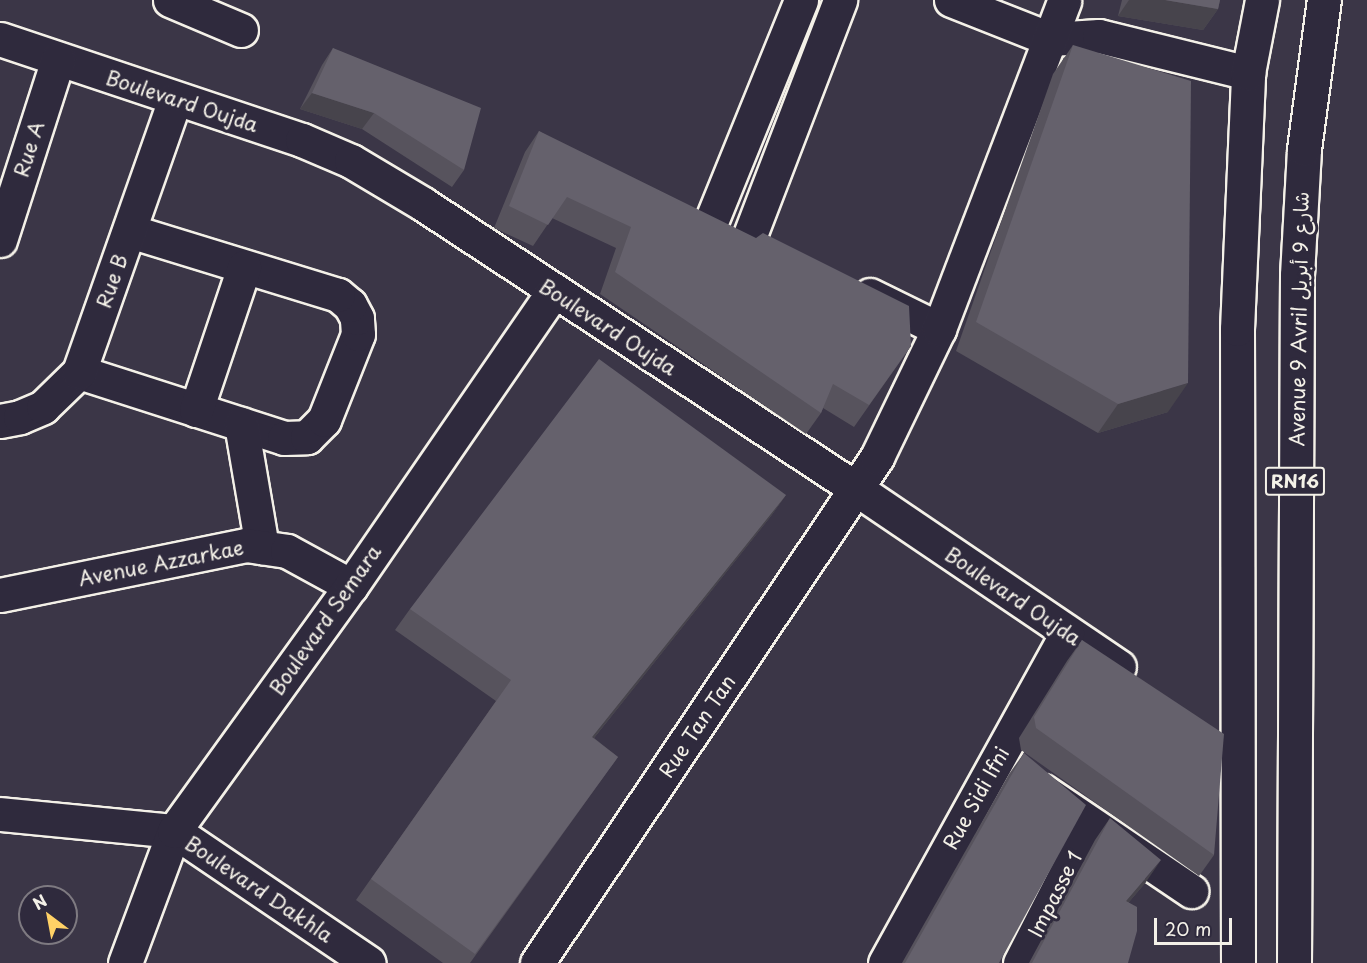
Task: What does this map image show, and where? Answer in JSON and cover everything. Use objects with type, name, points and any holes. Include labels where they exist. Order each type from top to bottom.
[{"type":"main road","points":[[170,0],[241,30]]},
{"type":"main road","points":[[713,217],[801,0]]},
{"type":"main road","points":[[750,235],[840,0]]},
{"type":"main road","points":[[951,0],[1050,39],[1099,36],[1248,73]]},
{"type":"main road","points":[[1064,0],[1099,36]]},
{"type":"main road","name":"Rue Tan Tan","points":[[537,963],[858,489],[939,329],[1064,0]]},
{"type":"main road","name":"RN16","points":[[1238,963],[1237,329],[1248,73],[1262,0]]},
{"type":"main road","name":"Avenue 9 Avril شارع 9 أبريل","points":[[1294,963],[1297,275],[1304,149],[1324,0]]},
{"type":"main road","name":"Boulevard Oujda","points":[[0,39],[302,140],[351,161],[423,204],[553,292],[858,489],[1067,633],[1144,683]]},
{"type":"main road","name":"Rue A","points":[[0,240],[58,59]]},
{"type":"main road","name":"Rue B","points":[[0,421],[20,417],[43,407],[79,372],[175,99]]},
{"type":"main road","points":[[681,204],[713,217],[781,251]]},
{"type":"main road","points":[[79,372],[284,438],[307,437],[324,420],[358,334],[350,305],[338,296],[130,231]]},
{"type":"main road","points":[[196,410],[244,267]]},
{"type":"main road","points":[[844,282],[939,329]]},
{"type":"main road","name":"Boulevard Semara","points":[[125,963],[174,831],[351,586],[553,292]]},
{"type":"main road","points":[[241,424],[262,547]]},
{"type":"main road","name":"Avenue Azzarkae","points":[[0,596],[202,552],[246,545],[286,551],[351,586]]},
{"type":"main road","name":"Rue Sidi Ifni","points":[[885,963],[1067,633]]},
{"type":"main road","points":[[998,759],[1191,891]]},
{"type":"main road","name":"Boulevard Dakhla","points":[[0,814],[174,831],[369,963]]},
{"type":"main road","name":"Impasse 1","points":[[1020,963],[1090,824]]},
{"type":"building","points":[[1165,0],[1220,0],[1218,9]]},
{"type":"building","points":[[1073,45],[1191,81],[1188,383],[1118,404],[976,322]]},
{"type":"building","points":[[333,48],[481,108],[464,170],[374,113],[312,93]]},
{"type":"building","points":[[539,131],[756,238],[763,233],[909,306],[911,346],[869,405],[833,384],[821,413],[615,272],[631,227],[567,197],[548,225],[509,206]]},
{"type":"building","points":[[599,359],[786,495],[592,737],[618,757],[475,954],[371,879],[511,680],[410,609]]},
{"type":"building","points":[[1082,640],[1224,734],[1214,855],[1036,728],[1034,717]]},
{"type":"building","points":[[1024,753],[1086,805],[999,963],[905,963]]},
{"type":"building","points":[[1110,818],[1161,860],[1126,901],[1137,907],[1137,931],[1128,963],[1032,963]]}]
